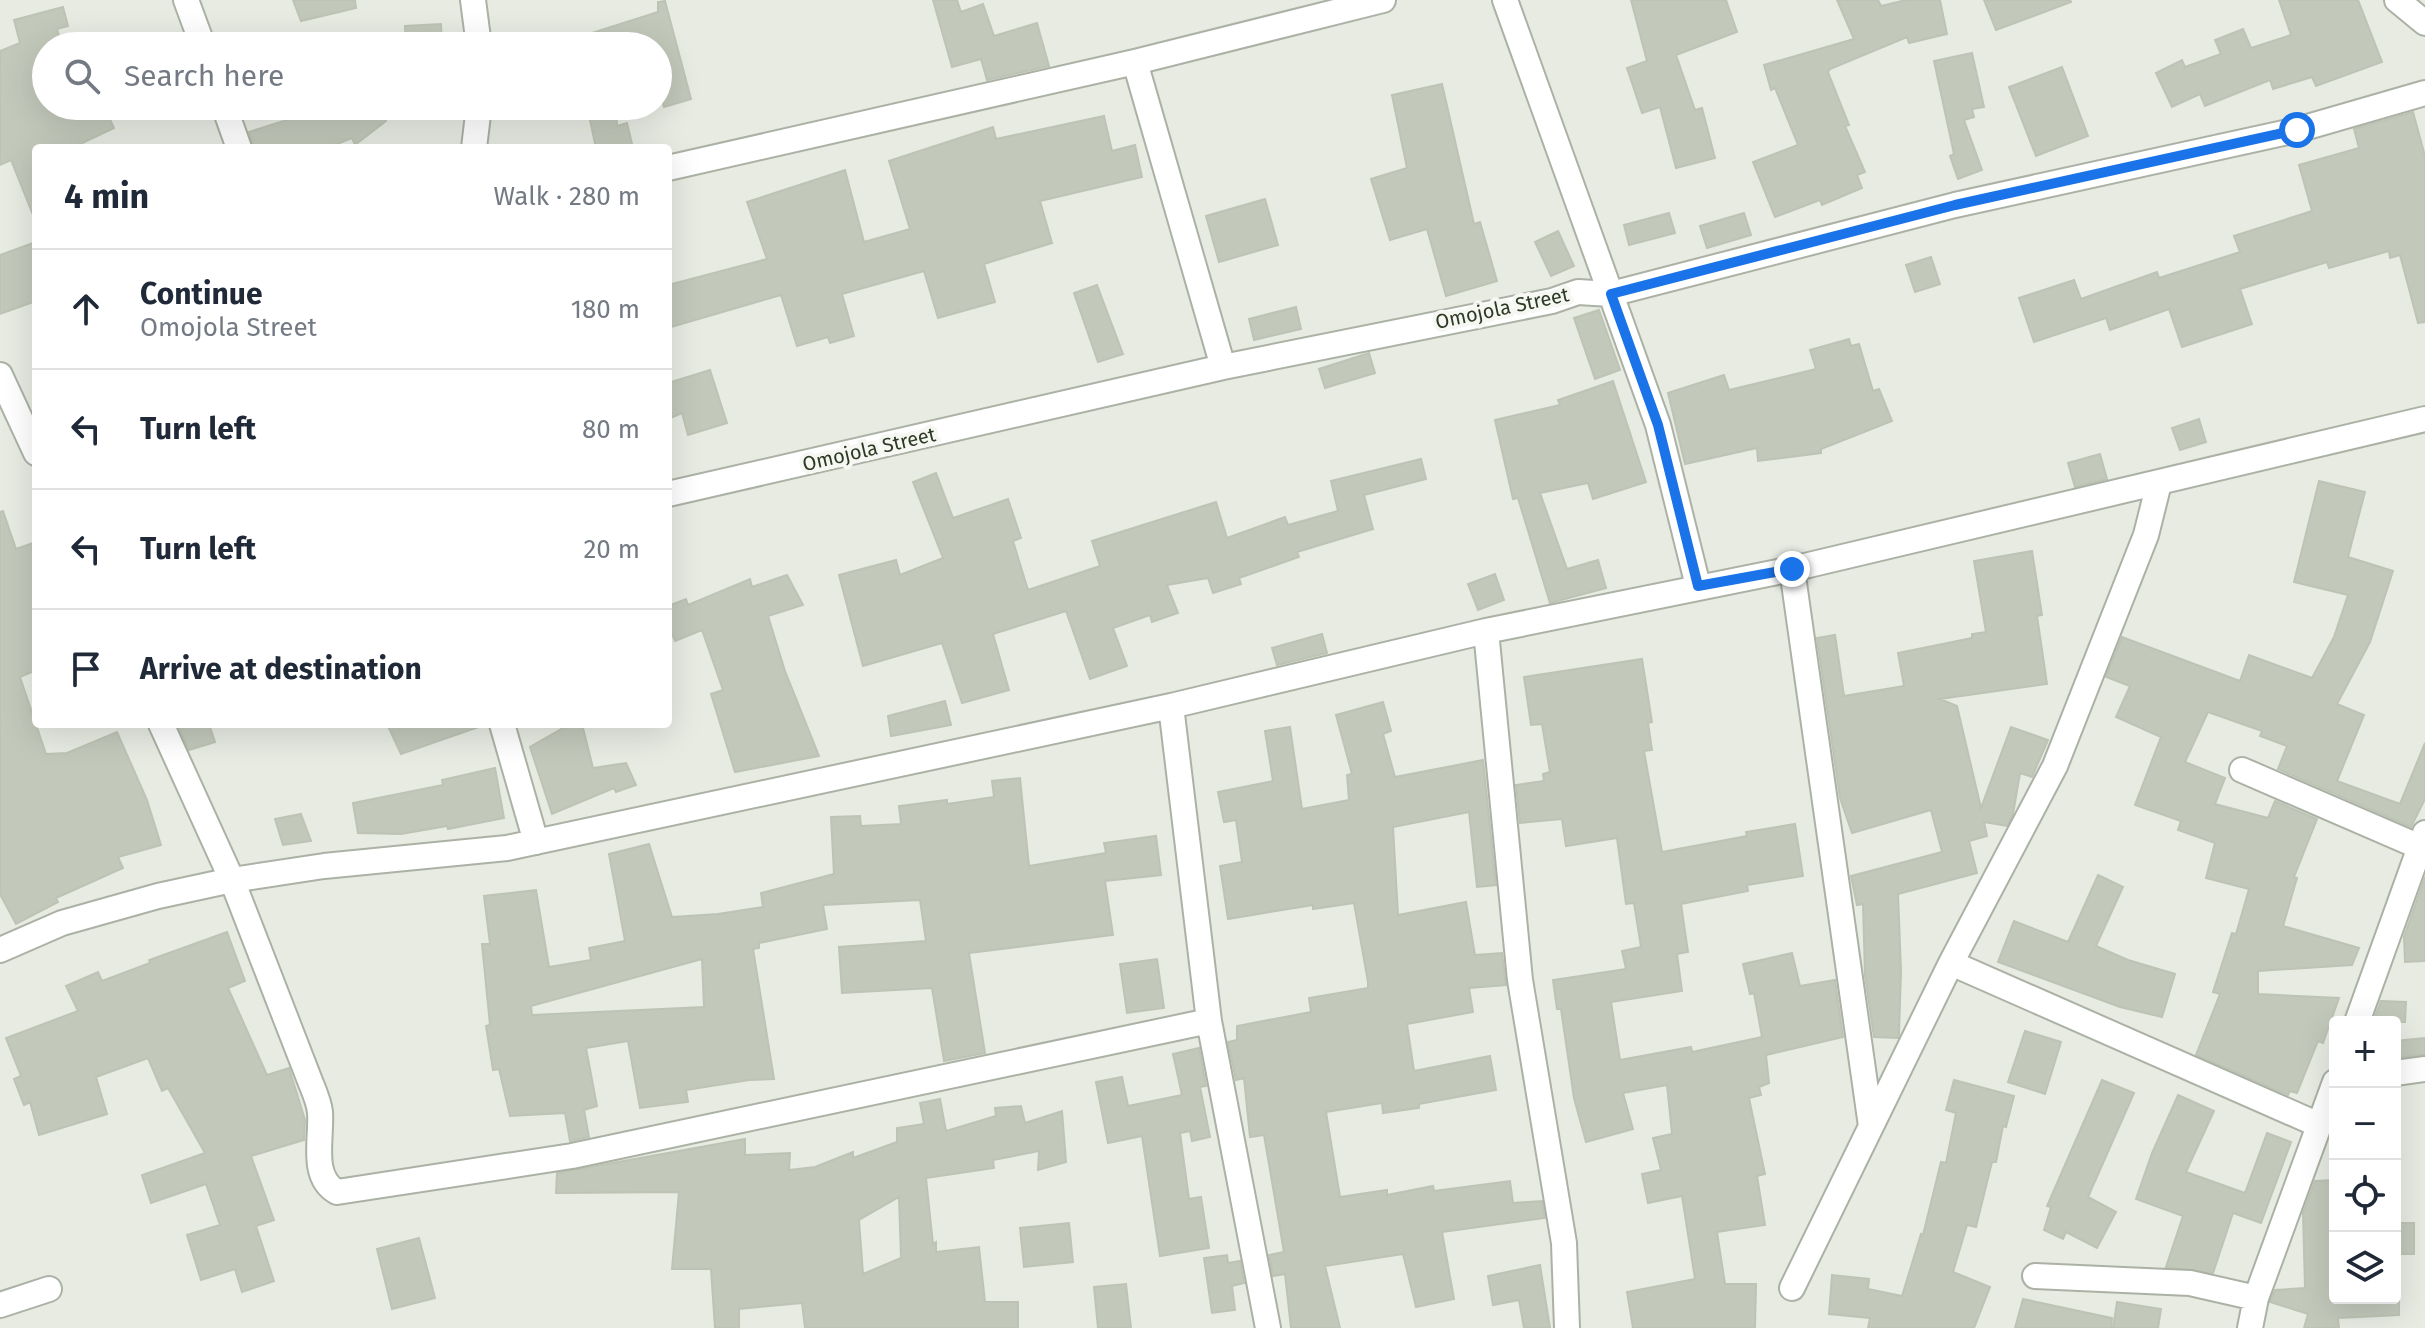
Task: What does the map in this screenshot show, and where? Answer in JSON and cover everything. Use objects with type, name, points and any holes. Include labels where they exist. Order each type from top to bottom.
[{"type":"street","points":[[186,0],[198,32]]},
{"type":"street","points":[[473,0],[477,32]]},
{"type":"street","points":[[672,167],[1135,62],[1383,0]]},
{"type":"street","points":[[1505,0],[1658,425],[1698,586]]},
{"type":"street","points":[[2397,0],[2425,23]]},
{"type":"street","points":[[1135,62],[1223,367]]},
{"type":"street","name":"Omojola Street","points":[[672,493],[1223,367],[1552,301],[1578,292],[1611,294],[1955,205],[2297,130],[2425,93]]},
{"type":"street","points":[[229,120],[238,144]]},
{"type":"street","points":[[474,144],[477,120]]},
{"type":"street","points":[[0,375],[32,444]]},
{"type":"street","points":[[0,950],[62,923],[158,896],[232,880],[324,866],[507,848],[536,842],[1171,706],[1486,631],[1792,569],[2425,419]]},
{"type":"street","points":[[1792,1288],[1951,963],[2055,766],[2146,535],[2159,483]]},
{"type":"street","points":[[1792,569],[1871,1126]]},
{"type":"street","points":[[1486,631],[1520,980],[1564,1243],[1567,1328]]},
{"type":"street","points":[[1171,706],[1209,1021],[1268,1328]]},
{"type":"street","points":[[163,728],[232,880],[310,1081],[320,1110],[320,1169],[329,1188],[337,1192],[572,1156],[1209,1021]]},
{"type":"street","points":[[503,728],[536,842]]},
{"type":"street","points":[[2242,770],[2422,840],[2359,1016]]},
{"type":"street","points":[[1951,963],[2319,1125]]},
{"type":"street","points":[[2401,1072],[2425,1069]]},
{"type":"street","points":[[2250,1328],[2256,1298],[2333,1088]]},
{"type":"street","points":[[2035,1276],[2190,1283],[2256,1298]]},
{"type":"street","points":[[0,1305],[49,1289]]},
{"type":"building","points":[[293,0],[355,0],[356,8],[301,21]]},
{"type":"building","points":[[933,0],[957,0],[961,12],[983,4],[994,36],[1037,23],[1049,66],[987,80],[981,59],[952,67]]},
{"type":"building","points":[[1631,0],[1726,0],[1737,32],[1676,55],[1695,110],[1702,108],[1715,158],[1676,168],[1660,107],[1642,113],[1627,68],[1647,61]]},
{"type":"building","points":[[1837,0],[1878,0],[1881,6],[1906,0],[1940,0],[1947,34],[1909,43],[1907,37],[1830,69],[1828,72],[1849,125],[1845,126],[1865,172],[1857,175],[1862,188],[1822,205],[1820,200],[1775,217],[1753,162],[1798,145],[1775,88],[1771,90],[1764,65],[1854,39]]},
{"type":"building","points":[[1984,0],[2070,0],[2071,2],[1996,30]]},
{"type":"building","points":[[2279,0],[2358,0],[2382,62],[2316,86],[2312,77],[2273,89],[2270,80],[2205,106],[2200,94],[2172,107],[2156,73],[2182,60],[2185,67],[2221,54],[2215,40],[2243,29],[2251,48],[2291,35]]},
{"type":"building","points":[[665,1],[691,99],[672,105],[672,32],[595,32],[658,12],[658,2]]},
{"type":"building","points":[[63,7],[68,26],[57,29],[58,32],[32,32],[32,120],[110,120],[114,128],[80,144],[32,144],[32,212],[11,160],[0,165],[0,51],[20,43],[14,20]]},
{"type":"building","points":[[441,24],[441,32],[405,32],[405,26]]},
{"type":"building","points":[[1972,53],[1984,107],[1972,109],[1974,117],[1964,120],[1982,170],[1958,179],[1950,156],[1954,154],[1934,61]]},
{"type":"building","points":[[2062,67],[2088,136],[2036,156],[2009,87]]},
{"type":"building","points":[[1442,84],[1474,224],[1480,222],[1497,281],[1446,296],[1427,229],[1390,240],[1371,179],[1407,168],[1392,95]]},
{"type":"building","points":[[2413,112],[2425,156],[2425,322],[2418,323],[2400,255],[2390,258],[2389,251],[2329,268],[2327,262],[2240,289],[2252,324],[2182,347],[2169,309],[2110,330],[2106,318],[2034,342],[2019,298],[2074,280],[2081,299],[2157,272],[2159,278],[2240,252],[2234,236],[2312,211],[2299,165],[2359,148],[2354,129]]},
{"type":"building","points":[[1104,116],[1112,151],[1135,145],[1142,177],[1040,201],[1052,243],[984,264],[995,302],[938,318],[924,271],[842,294],[854,336],[830,343],[828,337],[797,346],[781,295],[672,327],[672,284],[767,259],[747,202],[845,170],[864,242],[910,229],[889,161],[993,127],[996,139]]},
{"type":"building","points":[[287,120],[386,121],[356,144],[352,138],[337,144],[253,144],[249,132]]},
{"type":"building","points":[[590,120],[617,120],[617,126],[627,123],[632,144],[595,144]]},
{"type":"building","points":[[1265,199],[1278,245],[1219,262],[1206,216]]},
{"type":"building","points":[[1669,213],[1675,233],[1629,245],[1624,225]]},
{"type":"building","points":[[1744,213],[1751,235],[1707,248],[1700,226]]},
{"type":"building","points":[[1558,231],[1574,266],[1551,276],[1535,242]]},
{"type":"building","points":[[32,243],[32,302],[0,314],[0,255]]},
{"type":"building","points":[[1931,257],[1940,284],[1915,292],[1906,265]]},
{"type":"building","points":[[1097,285],[1123,354],[1098,362],[1074,293]]},
{"type":"building","points":[[1296,307],[1301,329],[1254,340],[1249,319]]},
{"type":"building","points":[[1599,310],[1620,370],[1595,379],[1574,318]]},
{"type":"building","points":[[1849,339],[1851,346],[1859,344],[1873,391],[1879,389],[1892,421],[1821,449],[1821,453],[1758,461],[1757,448],[1685,464],[1668,393],[1724,375],[1729,390],[1816,369],[1810,350]]},
{"type":"building","points":[[1369,353],[1375,373],[1325,388],[1319,369]]},
{"type":"building","points":[[710,370],[727,423],[688,435],[682,413],[672,417],[672,382]]},
{"type":"building","points":[[1613,381],[1646,482],[1593,499],[1588,483],[1540,493],[1567,569],[1598,560],[1606,588],[1550,603],[1518,498],[1513,499],[1495,420],[1560,405],[1558,400]]},
{"type":"building","points":[[2199,419],[2206,442],[2180,450],[2172,428]]},
{"type":"building","points":[[2100,454],[2107,479],[2075,487],[2068,463]]},
{"type":"building","points":[[1421,459],[1426,479],[1364,495],[1373,529],[1297,552],[1299,557],[1239,578],[1241,584],[1213,593],[1208,578],[1167,585],[1178,613],[1152,622],[1150,615],[1113,628],[1127,666],[1090,679],[1066,611],[993,634],[1009,690],[962,703],[942,643],[863,666],[839,575],[896,560],[900,575],[943,558],[913,482],[936,473],[953,518],[1008,499],[1021,538],[1013,541],[1028,590],[1100,566],[1092,541],[1216,502],[1227,538],[1285,517],[1288,525],[1338,511],[1331,481]]},
{"type":"building","points":[[2319,481],[2365,492],[2348,557],[2393,571],[2370,642],[2337,704],[2364,715],[2337,781],[2400,804],[2425,743],[2425,799],[2411,827],[2278,769],[2287,746],[2260,736],[2262,731],[2208,712],[2185,762],[2225,778],[2215,804],[2268,818],[2275,801],[2317,819],[2294,877],[2297,878],[2283,926],[2359,948],[2352,965],[2258,971],[2258,994],[2339,998],[2333,1016],[2329,1016],[2323,1043],[2318,1041],[2297,1093],[2290,1091],[2288,1095],[2196,1055],[2220,994],[2213,992],[2232,933],[2236,934],[2249,889],[2206,878],[2215,843],[2178,830],[2181,821],[2135,805],[2161,737],[2116,717],[2130,686],[2106,677],[2122,637],[2240,681],[2249,655],[2312,678],[2334,637],[2348,595],[2294,582]]},
{"type":"building","points":[[3,511],[16,549],[32,543],[32,672],[20,677],[32,713],[32,728],[37,728],[46,754],[67,753],[117,732],[147,800],[161,845],[118,857],[123,868],[56,898],[58,902],[16,924],[0,894],[0,512]]},
{"type":"building","points":[[2032,551],[2042,615],[2037,616],[2047,684],[1940,699],[1957,706],[1981,808],[2011,727],[2048,740],[2032,777],[2020,773],[2013,814],[2007,826],[1984,822],[1987,836],[1969,841],[1977,873],[1898,894],[1901,971],[1899,1034],[1898,1038],[1874,1037],[1865,976],[1863,904],[1857,905],[1851,876],[1942,852],[1931,810],[1852,833],[1840,798],[1817,638],[1835,635],[1844,696],[1904,686],[1898,653],[1972,638],[1972,634],[1986,632],[1974,561]]},
{"type":"building","points":[[1495,574],[1504,600],[1478,610],[1468,584]]},
{"type":"building","points":[[787,575],[803,605],[768,616],[785,671],[819,756],[735,772],[711,694],[723,690],[702,630],[675,641],[672,634],[672,604],[686,599],[688,605],[750,579],[752,587]]},
{"type":"building","points":[[1322,634],[1327,653],[1277,665],[1272,648]]},
{"type":"building","points":[[1642,659],[1652,722],[1648,723],[1652,750],[1644,751],[1662,852],[1795,824],[1803,876],[1747,885],[1748,891],[1681,904],[1688,952],[1677,954],[1682,991],[1611,1002],[1620,1060],[1691,1047],[1692,1052],[1762,1037],[1754,993],[1750,994],[1743,964],[1792,953],[1800,986],[1835,980],[1843,1037],[1766,1055],[1769,1083],[1759,1087],[1761,1095],[1749,1098],[1765,1174],[1757,1176],[1765,1225],[1717,1232],[1725,1284],[1756,1284],[1755,1328],[1633,1328],[1627,1292],[1695,1279],[1682,1196],[1648,1203],[1642,1174],[1661,1170],[1653,1138],[1672,1134],[1667,1085],[1623,1093],[1633,1129],[1586,1142],[1574,1098],[1561,1009],[1557,1009],[1553,980],[1626,969],[1622,951],[1641,947],[1634,903],[1626,904],[1617,838],[1566,846],[1562,819],[1520,823],[1516,785],[1544,781],[1543,774],[1550,772],[1542,724],[1531,725],[1524,677]]},
{"type":"building","points":[[945,701],[951,725],[891,736],[888,716]]},
{"type":"building","points":[[1383,702],[1391,731],[1383,734],[1395,777],[1483,760],[1496,885],[1477,887],[1469,812],[1393,827],[1398,915],[1466,902],[1475,955],[1502,953],[1506,985],[1469,988],[1473,1012],[1407,1024],[1414,1071],[1490,1056],[1496,1090],[1383,1113],[1382,1103],[1326,1112],[1340,1197],[1387,1190],[1387,1195],[1433,1186],[1434,1191],[1510,1181],[1513,1203],[1542,1201],[1545,1218],[1442,1232],[1454,1299],[1416,1307],[1403,1254],[1325,1266],[1340,1328],[1291,1328],[1285,1274],[1273,1276],[1269,1255],[1284,1252],[1264,1135],[1250,1137],[1244,1078],[1236,1080],[1228,1042],[1237,1040],[1237,1026],[1311,1012],[1309,998],[1368,988],[1368,982],[1354,903],[1313,909],[1313,905],[1228,919],[1220,866],[1242,862],[1236,820],[1224,822],[1218,792],[1273,781],[1265,731],[1290,727],[1302,809],[1349,800],[1347,775],[1352,774],[1336,715]]},
{"type":"building","points":[[179,728],[210,728],[215,742],[189,750]]},
{"type":"building","points":[[389,728],[476,728],[401,754]]},
{"type":"building","points":[[563,728],[583,728],[593,768],[626,763],[636,785],[616,792],[614,788],[552,814],[530,747]]},
{"type":"building","points":[[495,768],[504,818],[401,834],[358,833],[353,803],[443,785],[442,780]]},
{"type":"building","points":[[1020,778],[1029,866],[1106,853],[1104,843],[1156,836],[1161,875],[1105,881],[1113,935],[969,953],[985,1053],[944,1061],[932,988],[842,993],[839,947],[926,941],[920,900],[823,905],[827,929],[759,943],[759,948],[753,949],[774,1079],[686,1090],[688,1102],[640,1108],[628,1041],[586,1048],[597,1106],[584,1110],[589,1137],[570,1141],[565,1113],[510,1116],[499,1069],[493,1070],[486,1026],[490,1025],[482,944],[490,944],[484,896],[536,890],[549,967],[591,960],[589,948],[625,941],[609,854],[649,844],[672,917],[763,907],[761,893],[834,874],[831,817],[860,816],[861,826],[901,824],[899,806],[947,800],[947,804],[994,797],[992,781]],"holes":[[[702,959],[704,1007],[532,1015],[531,1006]]]},
{"type":"building","points":[[301,814],[311,841],[283,845],[275,819]]},
{"type":"building","points":[[2098,875],[2123,887],[2096,946],[2128,960],[2175,974],[2162,1017],[2120,1007],[1998,962],[2014,921],[2068,942]]},
{"type":"building","points":[[2425,877],[2425,961],[2405,962],[2404,937]]},
{"type":"building","points":[[227,932],[245,981],[228,988],[267,1075],[289,1068],[305,1120],[304,1140],[251,1156],[274,1220],[256,1226],[274,1281],[242,1292],[235,1269],[201,1280],[187,1235],[220,1225],[206,1184],[151,1203],[142,1175],[205,1153],[168,1088],[162,1091],[148,1058],[96,1077],[107,1114],[39,1135],[30,1102],[24,1105],[14,1079],[21,1076],[6,1038],[78,1011],[66,986],[98,972],[102,981]]},
{"type":"building","points":[[1157,959],[1164,1008],[1127,1013],[1120,964]]},
{"type":"building","points":[[2381,1001],[2406,1002],[2405,1022],[2401,1022],[2401,1016],[2375,1016]]},
{"type":"building","points":[[2025,1031],[2061,1042],[2045,1094],[2008,1082]]},
{"type":"building","points":[[2425,1038],[2425,1054],[2401,1057],[2401,1040]]},
{"type":"building","points":[[1199,1048],[1206,1086],[1200,1087],[1210,1137],[1192,1141],[1190,1131],[1180,1133],[1189,1199],[1201,1197],[1209,1248],[1160,1256],[1142,1136],[1108,1143],[1096,1082],[1122,1077],[1128,1106],[1182,1095],[1173,1054]]},
{"type":"building","points":[[1954,1080],[2014,1096],[2006,1127],[2003,1126],[1996,1162],[1992,1162],[1976,1227],[1967,1225],[1953,1272],[1990,1287],[1974,1328],[1868,1328],[1870,1318],[1829,1314],[1832,1275],[1869,1279],[1868,1289],[1902,1296],[1923,1235],[1941,1162],[1946,1163],[1956,1113],[1946,1110]]},
{"type":"building","points":[[2102,1080],[2134,1093],[2088,1197],[2116,1212],[2097,1248],[2066,1232],[2063,1239],[2044,1230],[2051,1207],[2047,1206]]},
{"type":"building","points":[[2178,1095],[2214,1111],[2186,1172],[2245,1193],[2267,1133],[2291,1142],[2261,1223],[2233,1213],[2213,1273],[2166,1267],[2183,1216],[2136,1199]]},
{"type":"building","points":[[940,1099],[946,1131],[996,1116],[995,1108],[1021,1106],[1025,1123],[1062,1111],[1066,1162],[1038,1170],[1039,1151],[993,1160],[994,1168],[926,1178],[936,1252],[979,1247],[985,1302],[1018,1302],[1018,1328],[805,1328],[802,1303],[739,1309],[739,1328],[715,1328],[711,1269],[672,1269],[679,1192],[556,1193],[557,1173],[745,1139],[745,1155],[790,1153],[789,1170],[815,1167],[853,1152],[853,1158],[897,1142],[897,1128],[924,1124],[920,1103]],"holes":[[[899,1197],[901,1258],[863,1274],[859,1220]]]},
{"type":"building","points":[[2329,1180],[2329,1304],[2399,1304],[2399,1315],[2338,1318],[2339,1328],[2304,1328],[2308,1314],[2270,1302],[2275,1290],[2305,1288],[2303,1213],[2315,1181]]},
{"type":"building","points":[[1069,1223],[1073,1262],[1024,1267],[1020,1228]]},
{"type":"building","points":[[2401,1223],[2414,1223],[2414,1254],[2401,1254]]},
{"type":"building","points":[[419,1238],[435,1298],[392,1309],[377,1249]]},
{"type":"building","points":[[1227,1255],[1228,1263],[1240,1261],[1244,1283],[1232,1286],[1235,1310],[1212,1313],[1204,1258]]},
{"type":"building","points":[[1540,1265],[1550,1328],[1524,1328],[1519,1300],[1493,1305],[1488,1276]]},
{"type":"building","points":[[1126,1284],[1131,1328],[1098,1328],[1094,1287]]},
{"type":"building","points":[[2023,1299],[2112,1318],[2111,1328],[2015,1328]]},
{"type":"building","points":[[2117,1302],[2161,1309],[2158,1328],[2113,1328]]},
{"type":"route","points":[[1792,569],[1698,586],[1658,425],[1611,294],[1955,205],[2297,130]]}]
